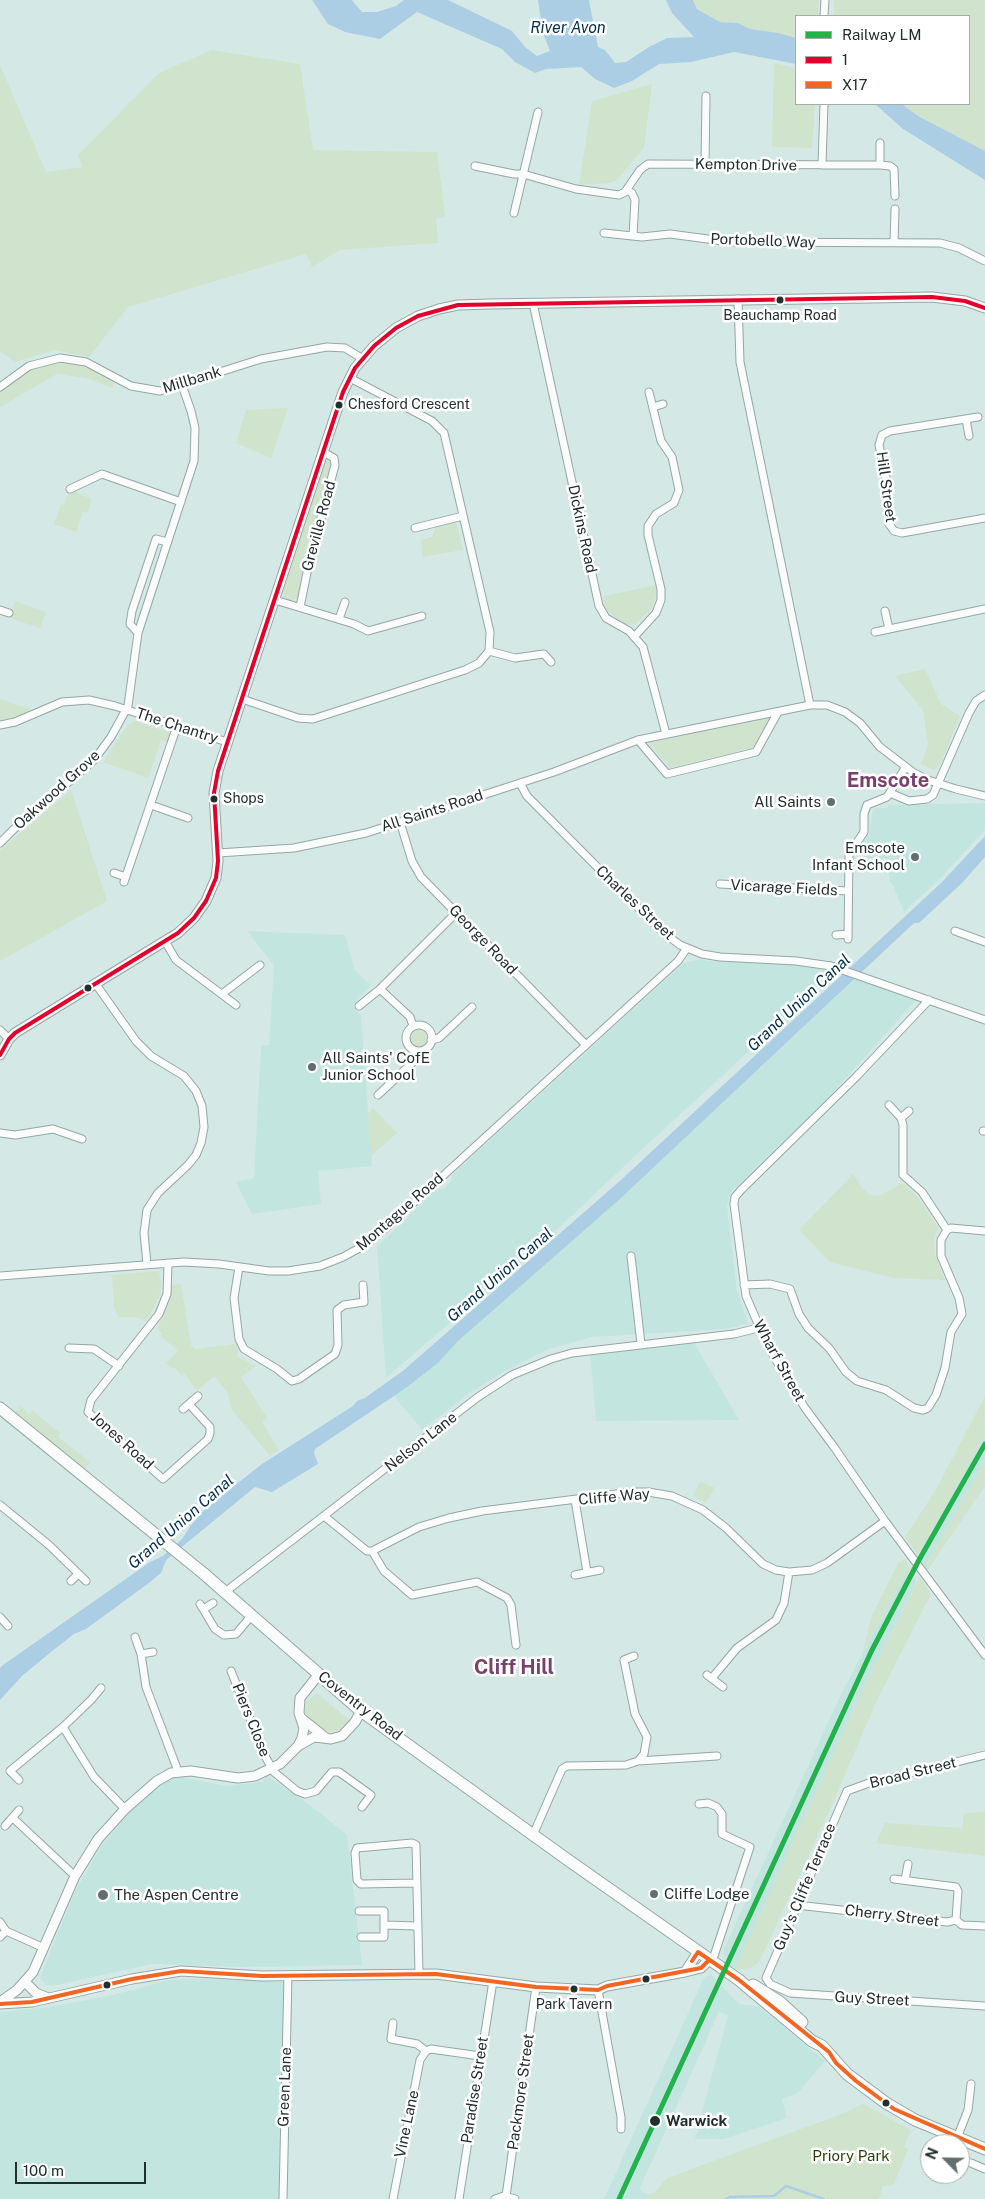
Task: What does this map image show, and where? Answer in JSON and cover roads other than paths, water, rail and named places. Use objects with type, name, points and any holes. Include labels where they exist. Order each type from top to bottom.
[{"type":"main road","name":"Coventry Road","points":[[0,1408],[181,1555],[361,1710],[533,1836],[698,1952],[739,1980],[751,1984],[780,2002],[816,2035],[822,2046],[847,2074],[886,2104],[906,2116],[948,2134]]},
{"type":"main road","name":"Coventry Road","points":[[970,2143],[985,2149]]},
{"type":"street","points":[[824,15],[825,0]]},
{"type":"street","points":[[705,164],[706,96]]},
{"type":"street","points":[[822,165],[824,106]]},
{"type":"street","points":[[514,213],[538,112]]},
{"type":"street","points":[[880,143],[880,165],[890,166],[894,169],[895,196]]},
{"type":"street","name":"Kempton Drive","points":[[627,190],[644,165],[880,165]]},
{"type":"street","points":[[475,166],[514,174],[524,174],[552,183],[594,192],[619,195],[627,190],[632,193],[635,200],[633,236]]},
{"type":"street","points":[[894,243],[895,209]]},
{"type":"street","name":"Portobello Way","points":[[604,233],[633,236],[670,234],[730,242],[945,244],[985,261]]},
{"type":"street","name":"Greville Road","points":[[9,1039],[22,1028],[184,928],[203,906],[216,878],[218,853],[214,793],[218,771],[343,392],[363,359],[374,346],[396,328],[429,312],[468,304],[932,297],[965,301],[985,308]]},
{"type":"street","points":[[738,299],[740,362],[810,705]]},
{"type":"street","name":"Dickins Road","points":[[533,303],[599,606],[610,622],[625,628],[635,636],[646,652],[666,734]]},
{"type":"street","name":"Millbank","points":[[0,387],[29,366],[45,361],[67,358],[86,362],[124,383],[139,388],[160,391],[254,361],[327,347],[345,348],[363,359]]},
{"type":"street","points":[[242,699],[298,718],[313,719],[465,670],[479,663],[489,651],[490,632],[447,445],[441,429],[426,418],[350,378]]},
{"type":"street","name":"Oakwood Grove","points":[[0,843],[91,764],[111,737],[126,709],[138,633],[194,460],[196,442],[192,411],[182,385]]},
{"type":"street","points":[[635,636],[656,613],[662,600],[648,535],[648,526],[656,514],[674,503],[679,490],[672,456],[661,441],[649,392]]},
{"type":"street","points":[[653,407],[663,404]]},
{"type":"street","name":"Hill Street","points":[[978,417],[890,430],[882,436],[880,445],[887,484],[889,524],[894,531],[902,533],[985,518]]},
{"type":"street","points":[[966,419],[969,436]]},
{"type":"street","name":"Greville Road","points":[[300,607],[309,563],[335,465],[334,458],[323,452]]},
{"type":"street","points":[[70,488],[102,474],[181,502]]},
{"type":"street","points":[[416,528],[464,516]]},
{"type":"street","points":[[138,633],[130,624],[132,611],[156,539],[167,542]]},
{"type":"street","points":[[274,600],[339,619],[370,631],[422,616]]},
{"type":"street","points":[[339,619],[345,602]]},
{"type":"street","points":[[875,632],[985,609]]},
{"type":"street","points":[[0,610],[9,613]]},
{"type":"street","points":[[885,612],[889,629]]},
{"type":"street","points":[[489,651],[515,658],[544,654],[551,662]]},
{"type":"street","points":[[905,768],[890,793],[909,801],[926,799],[934,795],[968,713],[976,701],[985,695]]},
{"type":"street","points":[[0,725],[15,722],[68,700],[90,700],[126,709]]},
{"type":"street","name":"All Saints Road","points":[[218,853],[294,848],[366,833],[582,762],[638,740],[810,705],[827,705],[845,712],[860,723],[880,747],[905,768],[928,780],[985,796]]},
{"type":"street","name":"The Chantry","points":[[126,709],[227,742]]},
{"type":"street","points":[[638,740],[667,774],[756,752],[778,712]]},
{"type":"street","points":[[114,873],[125,880],[177,726]]},
{"type":"street","name":"Charles Street","points":[[520,783],[532,802],[639,910],[664,933],[687,948],[720,957],[804,962],[837,968],[985,1020]]},
{"type":"street","name":"Vicarage Fields","points":[[836,935],[848,937],[848,854],[864,832],[865,809],[870,803],[882,800],[890,793]]},
{"type":"street","points":[[151,805],[188,818]]},
{"type":"street","name":"George Road","points":[[400,822],[417,871],[424,880],[586,1045]]},
{"type":"street","name":"Vicarage Fields","points":[[720,884],[848,891]]},
{"type":"street","points":[[359,1006],[380,989],[457,912]]},
{"type":"street","points":[[955,931],[984,939]]},
{"type":"street","points":[[165,941],[176,960],[236,1005]]},
{"type":"street","name":"Montague Road","points":[[0,1276],[147,1264],[205,1262],[277,1272],[308,1269],[336,1260],[365,1245],[678,961],[687,948]]},
{"type":"street","points":[[222,994],[260,965]]},
{"type":"street","points":[[95,983],[136,1041],[151,1056],[177,1071],[189,1081],[202,1106],[204,1127],[201,1143],[196,1155],[158,1193],[147,1210],[144,1233],[147,1264]]},
{"type":"street","points":[[380,989],[410,1017],[412,1026],[406,1040],[411,1048],[417,1051],[425,1050],[430,1045],[431,1040],[427,1028],[416,1025],[412,1026]]},
{"type":"street","name":"Wharf Street","points":[[929,1000],[856,1077],[735,1197],[734,1204],[744,1285],[758,1328],[772,1354],[805,1408],[884,1521],[985,1655]]},
{"type":"street","points":[[431,1040],[439,1038],[472,1007]]},
{"type":"street","points":[[0,1030],[9,1039],[0,1055]]},
{"type":"street","points":[[378,1095],[412,1062],[417,1051]]},
{"type":"street","points":[[889,1105],[901,1118],[904,1132],[903,1175],[922,1192],[947,1230]]},
{"type":"street","points":[[901,1118],[909,1110]]},
{"type":"street","points":[[0,1133],[15,1135],[53,1129],[82,1138]]},
{"type":"street","points":[[744,1285],[770,1284],[790,1290],[799,1314],[808,1328],[829,1348],[846,1372],[857,1381],[886,1390],[914,1408],[923,1410],[928,1408],[936,1395],[945,1368],[951,1332],[962,1314],[962,1307],[940,1248],[942,1237],[947,1230],[956,1228],[985,1232]]},
{"type":"street","points":[[631,1256],[641,1344]]},
{"type":"street","name":"Jones Road","points":[[168,1263],[166,1294],[159,1314],[91,1400],[88,1408],[89,1415],[143,1459],[164,1479],[208,1439],[210,1427],[186,1406],[198,1396]]},
{"type":"street","points":[[239,1267],[234,1298],[239,1339],[244,1350],[292,1381],[299,1380],[334,1354],[338,1345],[337,1310],[344,1305],[364,1302],[363,1285]]},
{"type":"street","name":"Nelson Lane","points":[[225,1592],[478,1397],[512,1375],[551,1358],[572,1353],[734,1334],[758,1328]]},
{"type":"street","points":[[69,1348],[94,1349],[119,1366]]},
{"type":"street","name":"Cliffe Way","points":[[372,1552],[419,1527],[449,1518],[482,1511],[640,1492],[672,1496],[686,1501],[713,1517],[763,1564],[776,1570],[789,1572],[806,1571],[820,1567],[884,1521]]},
{"type":"street","points":[[575,1500],[587,1572]]},
{"type":"street","points":[[0,1505],[40,1537],[86,1581]]},
{"type":"street","points":[[324,1516],[367,1551],[372,1552],[384,1571],[412,1595],[477,1582],[506,1598],[511,1605],[516,1644]]},
{"type":"street","points":[[575,1575],[600,1570]]},
{"type":"street","points":[[723,1687],[709,1677],[737,1648],[776,1620],[784,1603],[789,1572]]},
{"type":"street","points":[[71,1581],[78,1574]]},
{"type":"street","points":[[213,1603],[202,1606],[215,1630],[224,1635],[237,1633],[252,1615]]},
{"type":"street","points":[[3,1617],[8,1626]]},
{"type":"street","points":[[135,1637],[141,1654],[148,1695],[178,1771]]},
{"type":"street","points":[[141,1654],[153,1652]]},
{"type":"street","points":[[634,1656],[624,1660],[634,1714],[648,1737],[647,1745],[638,1761]]},
{"type":"street","name":"Piers Close","points":[[232,1671],[271,1768]]},
{"type":"street","points":[[0,2003],[25,1982],[35,1968],[75,1876],[98,1839],[125,1809],[165,1775],[178,1771],[192,1771],[238,1778],[255,1776],[286,1760],[298,1746],[304,1733],[299,1708],[300,1698],[319,1674]]},
{"type":"street","points":[[19,1780],[10,1770],[63,1727],[101,1688]]},
{"type":"street","points":[[298,1746],[314,1737],[339,1738],[355,1722],[361,1710]]},
{"type":"street","points":[[301,1718],[326,1738]]},
{"type":"street","points":[[63,1727],[94,1777],[125,1809]]},
{"type":"street","name":"Broad Street","points":[[844,1796],[850,1789],[985,1755]]},
{"type":"street","points":[[533,1836],[562,1769],[567,1766],[617,1766],[638,1761],[718,1756]]},
{"type":"street","points":[[271,1768],[287,1785],[306,1794],[316,1791],[332,1772],[339,1772],[371,1795],[362,1807]]},
{"type":"street","name":"Guy's Cliffe Terrace","points":[[766,1978],[844,1796]]},
{"type":"street","points":[[0,2003],[32,2002],[132,1979],[180,1971],[262,1976],[419,1973],[493,1980],[536,1987],[598,1990],[607,1986],[701,1968],[711,1961],[750,1847],[722,1834],[722,1814],[717,1807],[708,1803],[698,1804]]},
{"type":"street","points":[[5,1826],[19,1810]]},
{"type":"street","points":[[13,1818],[75,1876]]},
{"type":"street","points":[[415,1883],[360,1884],[357,1880],[356,1871],[355,1853],[357,1848],[412,1843],[416,1846],[415,1883],[419,1973]]},
{"type":"street","points":[[905,1880],[908,1864]]},
{"type":"street","points":[[894,1879],[956,1887],[958,1891],[956,1920]]},
{"type":"street","name":"Cherry Street","points":[[797,1905],[947,1922],[956,1920],[965,1926],[985,1926]]},
{"type":"street","points":[[359,1911],[384,1911],[384,1937],[361,1937]]},
{"type":"street","points":[[0,1922],[6,1931],[44,1948]]},
{"type":"street","points":[[384,1925],[417,1926]]},
{"type":"street","points":[[0,1937],[6,1931]]},
{"type":"street","points":[[685,1972],[698,1952]]},
{"type":"street","name":"Green Lane","points":[[283,2199],[288,1975]]},
{"type":"street","name":"Guy Street","points":[[766,1978],[774,1986],[790,1994],[985,2006]]},
{"type":"street","name":"Paradise Street","points":[[459,2199],[493,1980]]},
{"type":"street","points":[[25,1982],[36,1993],[47,1998]]},
{"type":"street","name":"Packmore Street","points":[[506,2196],[536,1987]]},
{"type":"street","points":[[598,1990],[621,2117],[621,2129]]},
{"type":"street","points":[[393,2023],[391,2039],[416,2044],[426,2051],[431,2048],[480,2056]]},
{"type":"street","name":"Vine Lane","points":[[393,2199],[420,2060],[426,2051]]},
{"type":"street","points":[[959,2134],[968,2110],[971,2084]]},
{"type":"street","points":[[971,2163],[985,2169]]},
{"type":"street","points":[[495,2199],[506,2196],[515,2199]]},
{"type":"water","name":"River Avon","points":[[312,0],[352,0],[362,12],[377,12],[396,6],[404,0],[448,0],[512,31],[525,47],[537,56],[550,51],[543,33],[538,0],[589,0],[598,47],[605,50],[615,63],[626,62],[667,38],[694,37],[672,13],[666,0],[693,0],[697,9],[720,22],[738,23],[750,29],[795,38],[795,64],[734,52],[691,62],[659,64],[632,81],[614,88],[595,79],[581,67],[546,69],[535,73],[515,62],[502,49],[417,12],[380,39],[345,32],[328,24]]},
{"type":"water","points":[[876,105],[903,105],[918,116],[985,151],[985,180],[903,129]]},
{"type":"water","name":"Grand Union Canal","points":[[985,836],[985,857],[962,883],[919,923],[914,923],[620,1199],[457,1342],[438,1363],[403,1390],[315,1449],[314,1453],[318,1464],[272,1492],[255,1487],[166,1560],[161,1573],[86,1629],[74,1634],[56,1648],[23,1675],[0,1700],[0,1668],[3,1665],[150,1562],[163,1556],[182,1539],[206,1508],[262,1464],[353,1406],[357,1401],[365,1398],[404,1370],[622,1179],[941,883]]},
{"type":"waterway","points":[[726,2199],[730,2197],[774,2196],[786,2186],[824,2199]]},
{"type":"rail line","name":"LM","points":[[619,2199],[872,1650],[919,1560],[985,1444]]},
{"type":"place","name":"Beauchamp Road","points":[[780,300]]},
{"type":"place","name":"Chesford Crescent","points":[[339,405]]},
{"type":"place","name":"Shops","points":[[214,799]]},
{"type":"place","name":"All Saints","points":[[831,802]]},
{"type":"place","name":"Emscote Infant School","points":[[915,857]]},
{"type":"place","name":"All Saints' CofE Junior School","points":[[312,1067]]},
{"type":"place","name":"Cliffe Lodge","points":[[654,1894]]},
{"type":"place","name":"The Aspen Centre","points":[[103,1895]]},
{"type":"place","name":"Park Tavern","points":[[574,1989]]},
{"type":"place","name":"Warwick","points":[[655,2121]]},
{"type":"district","name":"Emscote","points":[[888,781]]},
{"type":"district","name":"Cliff Hill","points":[[514,1668]]},
{"type":"park label","name":"Priory Park","points":[[851,2156]]}]
